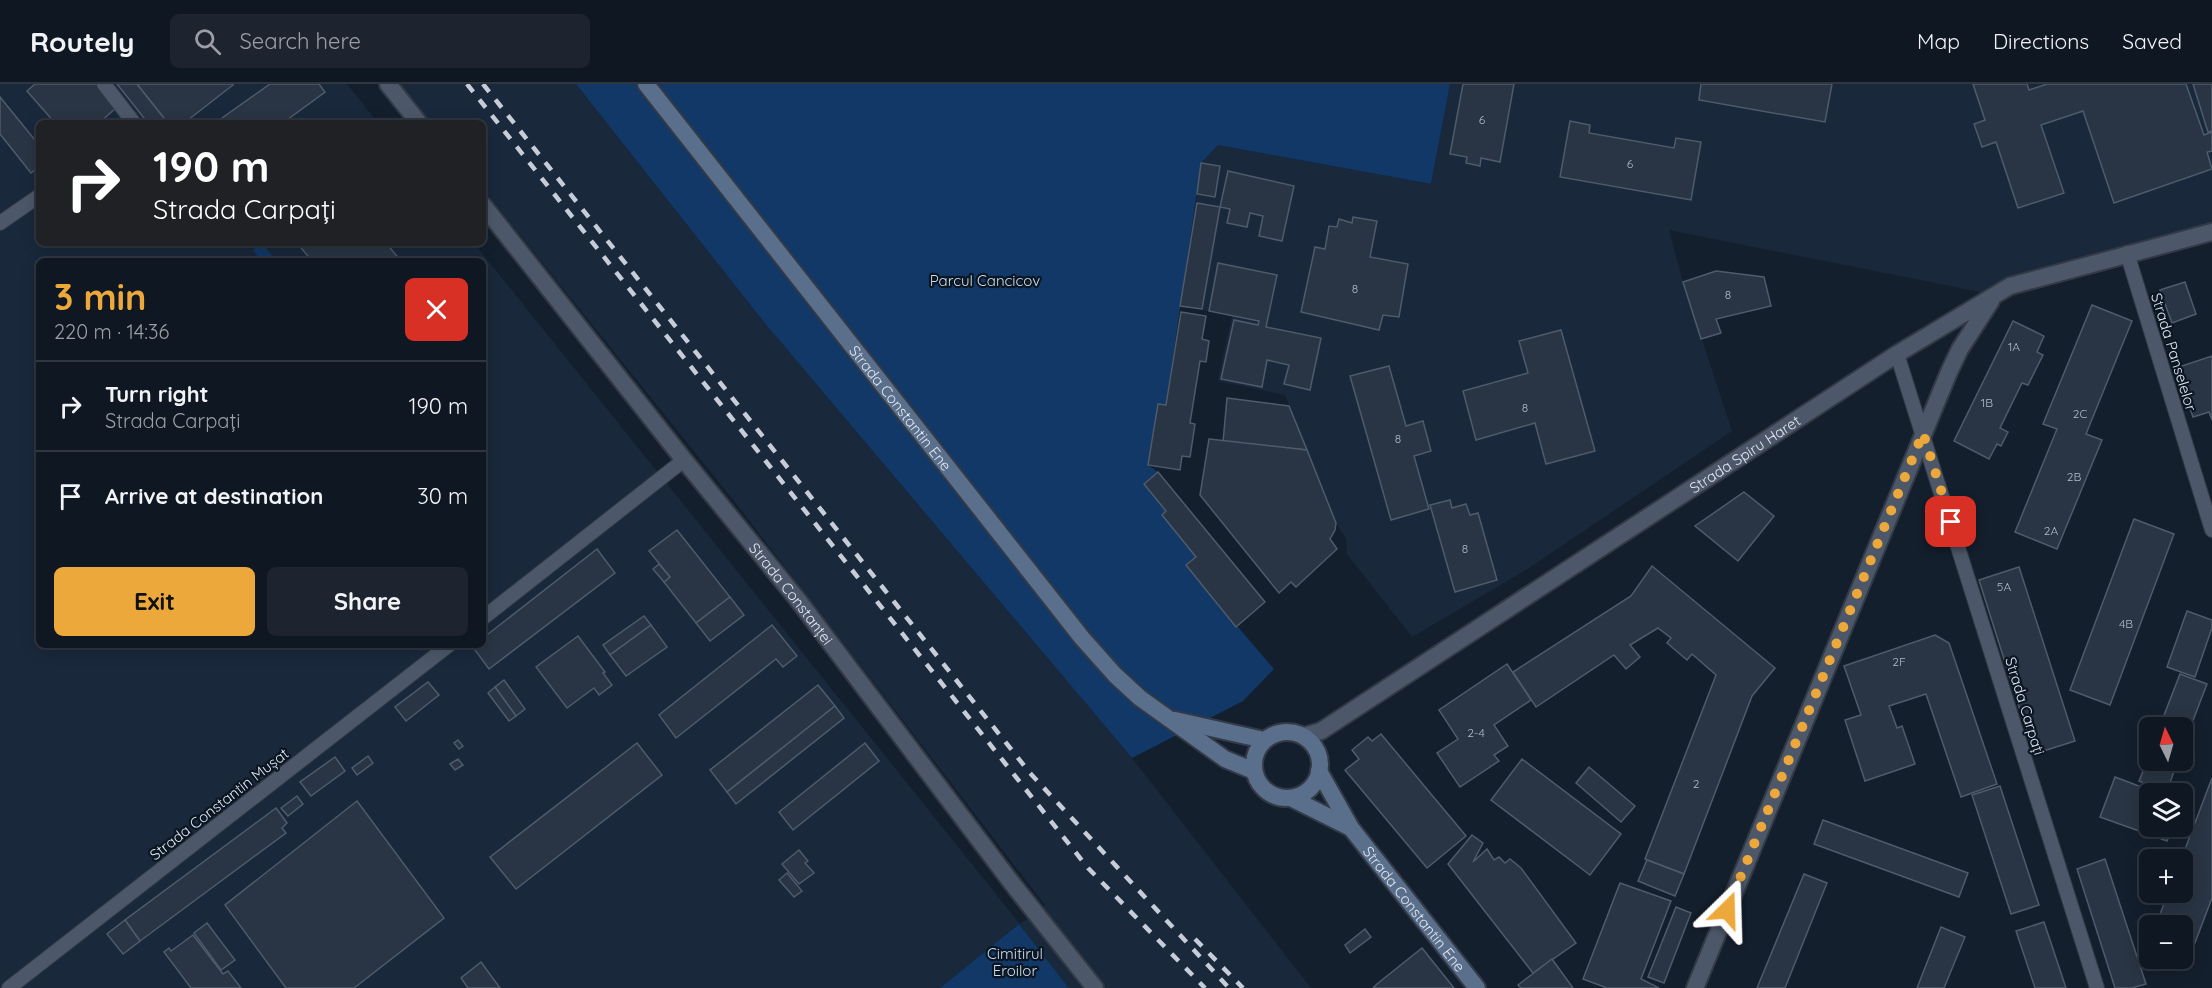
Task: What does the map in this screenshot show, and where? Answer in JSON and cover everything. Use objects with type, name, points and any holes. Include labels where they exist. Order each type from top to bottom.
[{"type":"main road","name":"Strada Constantin Ene","points":[[646,84],[1082,639],[1140,698],[1225,759],[1254,771]]},
{"type":"main road","name":"Strada Constantin Ene","points":[[1171,719],[1264,740]]},
{"type":"main road","points":[[1284,731],[1304,736],[1314,746],[1320,758],[1320,771],[1314,784],[1304,794],[1291,798],[1277,797],[1264,789],[1257,781],[1253,760],[1257,749],[1273,734],[1284,731]]},
{"type":"main road","name":"Strada Constantin Ene","points":[[1320,771],[1351,828],[1477,988]]},
{"type":"main road","name":"Strada Constantin Ene","points":[[1291,798],[1351,828]]},
{"type":"street","points":[[104,84],[131,120]]},
{"type":"street","points":[[388,84],[417,120]]},
{"type":"street","points":[[0,223],[36,198]]},
{"type":"street","name":"Strada Constanței","points":[[486,209],[684,460],[798,600],[1011,882],[1095,988]]},
{"type":"street","name":"Strada Spiru Haret","points":[[1304,736],[1321,731],[1897,354],[2010,286],[2212,232]]},
{"type":"street","name":"Strada Panselelor","points":[[2127,254],[2212,530]]},
{"type":"street","points":[[1695,988],[1923,433],[1960,350],[1995,295]]},
{"type":"street","name":"Strada Carpați","points":[[1897,354],[2097,988]]},
{"type":"street","points":[[486,616],[684,460]]},
{"type":"street","name":"Strada Constantin Mușat","points":[[9,988],[445,648]]},
{"type":"shaded area","points":[[0,84],[347,84],[376,120],[36,120],[36,246],[476,246],[1020,924],[1045,905],[734,501],[486,193],[486,120],[428,120],[399,84],[576,84],[763,321],[1132,758],[1311,988],[1069,988],[1019,924],[940,988],[0,988]]},
{"type":"shaded area","points":[[1450,84],[2212,84],[2212,232],[1995,295],[1669,230],[1683,282],[1732,431],[1526,570],[1412,637],[1347,554],[1346,539],[1336,523],[1285,395],[1218,381],[1232,316],[1180,306],[1201,163],[1218,145],[1431,184]]},
{"type":"green space","name":"Parcul Cancicov","points":[[576,84],[1450,84],[1431,184],[1218,145],[1201,163],[1166,405],[1158,404],[1148,465],[1158,472],[1144,484],[1166,511],[1162,515],[1196,557],[1186,566],[1274,669],[1243,701],[1132,758],[763,321]]},
{"type":"green space","points":[[257,246],[264,246],[274,258],[259,258],[253,250]]},
{"type":"green space","name":"Cimitirul Eroilor","points":[[1019,924],[1069,988],[940,988]]},
{"type":"building","points":[[35,84],[96,84],[117,107],[102,120],[52,120],[27,91]]},
{"type":"building","points":[[117,84],[137,84],[166,120],[146,120]]},
{"type":"building","points":[[137,84],[233,84],[188,120],[166,120]]},
{"type":"building","points":[[270,84],[319,84],[325,92],[287,120],[219,120]]},
{"type":"building","points":[[1463,84],[1514,84],[1500,162],[1481,158],[1480,166],[1466,163],[1467,157],[1450,154]]},
{"type":"building","points":[[1701,84],[1832,84],[1825,122],[1699,100]]},
{"type":"building","points":[[1973,84],[2027,84],[2029,90],[2047,84],[2186,84],[2204,135],[2212,132],[2212,151],[2207,152],[2212,169],[2114,203],[2083,111],[2041,125],[2064,193],[2018,208],[1996,142],[1982,147],[1974,124],[1985,120]]},
{"type":"building","points":[[2193,84],[2212,84],[2212,131],[2208,132]]},
{"type":"building","points":[[0,97],[36,141],[36,169],[31,173],[0,134]]},
{"type":"building","points":[[1570,121],[1590,125],[1589,133],[1674,148],[1676,138],[1701,142],[1691,200],[1560,177]]},
{"type":"building","points":[[1201,163],[1220,166],[1215,197],[1197,194]]},
{"type":"building","points":[[1228,171],[1294,186],[1282,241],[1259,236],[1263,216],[1250,213],[1247,227],[1227,223],[1230,209],[1220,207]]},
{"type":"building","points":[[1197,203],[1220,207],[1202,309],[1180,306]]},
{"type":"building","points":[[1353,217],[1377,221],[1370,257],[1408,264],[1399,317],[1383,315],[1379,330],[1301,312],[1315,247],[1325,249],[1329,226],[1337,227],[1339,219],[1352,223]]},
{"type":"building","points":[[300,246],[388,246],[398,258],[310,258]]},
{"type":"building","points":[[1218,263],[1277,275],[1266,327],[1321,338],[1310,390],[1284,384],[1289,365],[1267,360],[1262,387],[1221,379],[1234,320],[1258,325],[1259,321],[1209,311]]},
{"type":"building","points":[[1716,271],[1764,277],[1771,306],[1716,319],[1721,333],[1701,339],[1683,282]]},
{"type":"building","points":[[2185,282],[2196,314],[2172,323],[2160,290]]},
{"type":"building","points":[[2092,305],[2132,321],[2086,434],[2102,440],[2057,549],[2015,532],[2057,429],[2043,424]]},
{"type":"building","points":[[1181,312],[1206,316],[1202,339],[1209,341],[1206,362],[1200,361],[1190,423],[1195,424],[1190,457],[1182,456],[1180,470],[1148,465],[1158,404],[1166,405]]},
{"type":"building","points":[[2013,321],[2044,336],[2037,352],[2043,355],[2028,385],[2022,383],[2000,428],[2008,432],[2001,446],[1997,444],[1989,459],[1954,441]]},
{"type":"building","points":[[1561,330],[1595,451],[1546,464],[1535,423],[1476,440],[1463,391],[1528,373],[1519,341]]},
{"type":"building","points":[[2212,356],[2212,420],[2209,412],[2193,417],[2176,368]]},
{"type":"building","points":[[1389,366],[1406,426],[1423,421],[1431,451],[1414,456],[1429,509],[1391,520],[1350,376]]},
{"type":"building","points":[[1227,398],[1289,406],[1307,450],[1223,442]]},
{"type":"building","points":[[1209,439],[1307,450],[1336,523],[1330,539],[1337,549],[1296,587],[1291,582],[1279,593],[1200,495]]},
{"type":"building","points":[[1158,472],[1265,602],[1236,627],[1186,565],[1196,557],[1162,515],[1166,511],[1144,484]]},
{"type":"building","points":[[1744,492],[1774,516],[1738,561],[1695,526]]},
{"type":"building","points":[[1450,500],[1452,508],[1466,504],[1470,515],[1478,513],[1497,580],[1455,592],[1430,505]]},
{"type":"building","points":[[2134,519],[2174,534],[2110,705],[2070,690]]},
{"type":"building","points":[[677,530],[730,597],[696,623],[664,582],[670,577],[649,551]]},
{"type":"building","points":[[597,549],[615,573],[489,669],[473,648],[486,648],[486,636]]},
{"type":"building","points":[[659,564],[670,577],[664,582],[653,569]]},
{"type":"building","points":[[1652,566],[1775,668],[1752,696],[1684,874],[1645,859],[1716,675],[1692,654],[1687,660],[1667,643],[1671,638],[1658,628],[1630,645],[1640,657],[1626,669],[1614,655],[1536,707],[1513,672],[1631,596]]},
{"type":"building","points":[[2019,567],[2075,741],[2034,754],[1979,580]]},
{"type":"building","points":[[730,597],[744,615],[710,641],[696,623]]},
{"type":"building","points":[[2187,611],[2212,620],[2212,628],[2195,677],[2167,667]]},
{"type":"building","points":[[644,616],[651,625],[610,655],[603,645]]},
{"type":"building","points":[[651,625],[667,647],[626,676],[610,655]]},
{"type":"building","points":[[772,625],[797,656],[783,667],[776,659],[676,738],[659,715]]},
{"type":"building","points":[[1935,635],[1949,643],[1997,784],[1961,797],[1926,694],[1889,706],[1897,728],[1902,726],[1915,764],[1865,781],[1845,720],[1861,715],[1844,666]]},
{"type":"building","points":[[578,636],[612,685],[599,695],[594,688],[567,708],[536,667]]},
{"type":"building","points":[[1507,664],[1531,700],[1494,725],[1508,746],[1494,755],[1499,761],[1460,787],[1437,753],[1458,739],[1439,710]]},
{"type":"building","points":[[2180,674],[2207,684],[2193,720],[2193,717],[2163,717]]},
{"type":"building","points":[[504,680],[525,709],[516,716],[495,687]]},
{"type":"building","points":[[428,682],[439,695],[406,721],[395,707]]},
{"type":"building","points":[[818,685],[835,706],[727,792],[710,770]]},
{"type":"building","points":[[495,687],[516,716],[509,721],[488,693]]},
{"type":"building","points":[[835,706],[844,718],[736,804],[727,792]]},
{"type":"building","points":[[1381,734],[1466,836],[1427,868],[1345,770],[1359,759],[1352,750],[1368,737],[1372,741]]},
{"type":"building","points":[[458,740],[463,746],[459,749],[454,743]]},
{"type":"building","points":[[637,743],[662,775],[516,889],[490,857]]},
{"type":"building","points":[[865,743],[879,761],[793,830],[779,812]]},
{"type":"building","points":[[368,756],[373,763],[357,775],[352,768]]},
{"type":"building","points":[[335,757],[345,771],[311,796],[300,782]]},
{"type":"building","points":[[458,759],[463,765],[455,770],[450,764]]},
{"type":"building","points":[[1522,759],[1621,834],[1590,875],[1491,800]]},
{"type":"building","points":[[1589,767],[1635,806],[1621,822],[1576,783]]},
{"type":"building","points":[[2143,771],[2174,771],[2170,783],[2139,781]]},
{"type":"building","points":[[2115,777],[2139,786],[2139,831],[2100,817]]},
{"type":"building","points":[[2212,778],[2212,898],[2193,948],[2193,915],[2160,915],[2164,903],[2193,903],[2193,849],[2185,849],[2190,837],[2193,837],[2193,828]]},
{"type":"building","points":[[2000,786],[2039,905],[2011,914],[1972,795]]},
{"type":"building","points":[[297,796],[303,804],[288,816],[281,808]]},
{"type":"building","points":[[357,801],[444,918],[354,988],[286,988],[225,905]]},
{"type":"building","points":[[276,808],[287,823],[282,828],[286,833],[140,941],[125,920]]},
{"type":"building","points":[[1823,820],[1968,873],[1959,897],[1814,844]]},
{"type":"building","points":[[1472,835],[1483,843],[1473,862],[1487,849],[1494,860],[1499,857],[1505,863],[1510,859],[1521,868],[1576,943],[1533,973],[1448,864]]},
{"type":"building","points":[[2156,837],[2169,837],[2167,841]]},
{"type":"building","points":[[799,850],[808,861],[805,863],[814,873],[799,884],[782,864]]},
{"type":"building","points":[[2105,859],[2139,963],[2139,969],[2141,969],[2146,984],[2132,988],[2115,988],[2077,869]]},
{"type":"building","points":[[1647,860],[1684,874],[1675,896],[1638,881]]},
{"type":"building","points":[[787,873],[802,891],[794,897],[779,880]]},
{"type":"building","points":[[1804,874],[1827,883],[1785,988],[1757,988]]},
{"type":"building","points":[[1620,883],[1671,901],[1641,979],[1659,988],[1607,988],[1583,979]]},
{"type":"building","points":[[1676,907],[1691,913],[1664,983],[1648,977]]},
{"type":"building","points":[[125,920],[140,941],[123,954],[107,934]]},
{"type":"building","points":[[2044,922],[2066,988],[2035,988],[2016,931]]},
{"type":"building","points":[[207,923],[235,960],[221,970],[194,933]]},
{"type":"building","points":[[1941,927],[1965,937],[1944,988],[1917,988]]},
{"type":"building","points":[[1365,929],[1371,937],[1350,953],[1345,945]]},
{"type":"building","points":[[193,935],[223,974],[228,971],[241,988],[191,988],[164,952],[169,948],[171,951]]},
{"type":"building","points":[[1422,948],[1454,988],[1373,988],[1377,984]]},
{"type":"building","points":[[1552,959],[1573,988],[1521,988],[1518,985]]},
{"type":"building","points":[[481,962],[500,988],[468,988],[461,978]]},
{"type":"railway","points":[[467,84],[1088,868],[1205,988]]},
{"type":"railway","points":[[483,84],[1030,773],[1229,988]]},
{"type":"railway","points":[[1195,939],[1243,988]]},
{"type":"route","points":[[1727,910],[1923,433],[1951,522]]}]
